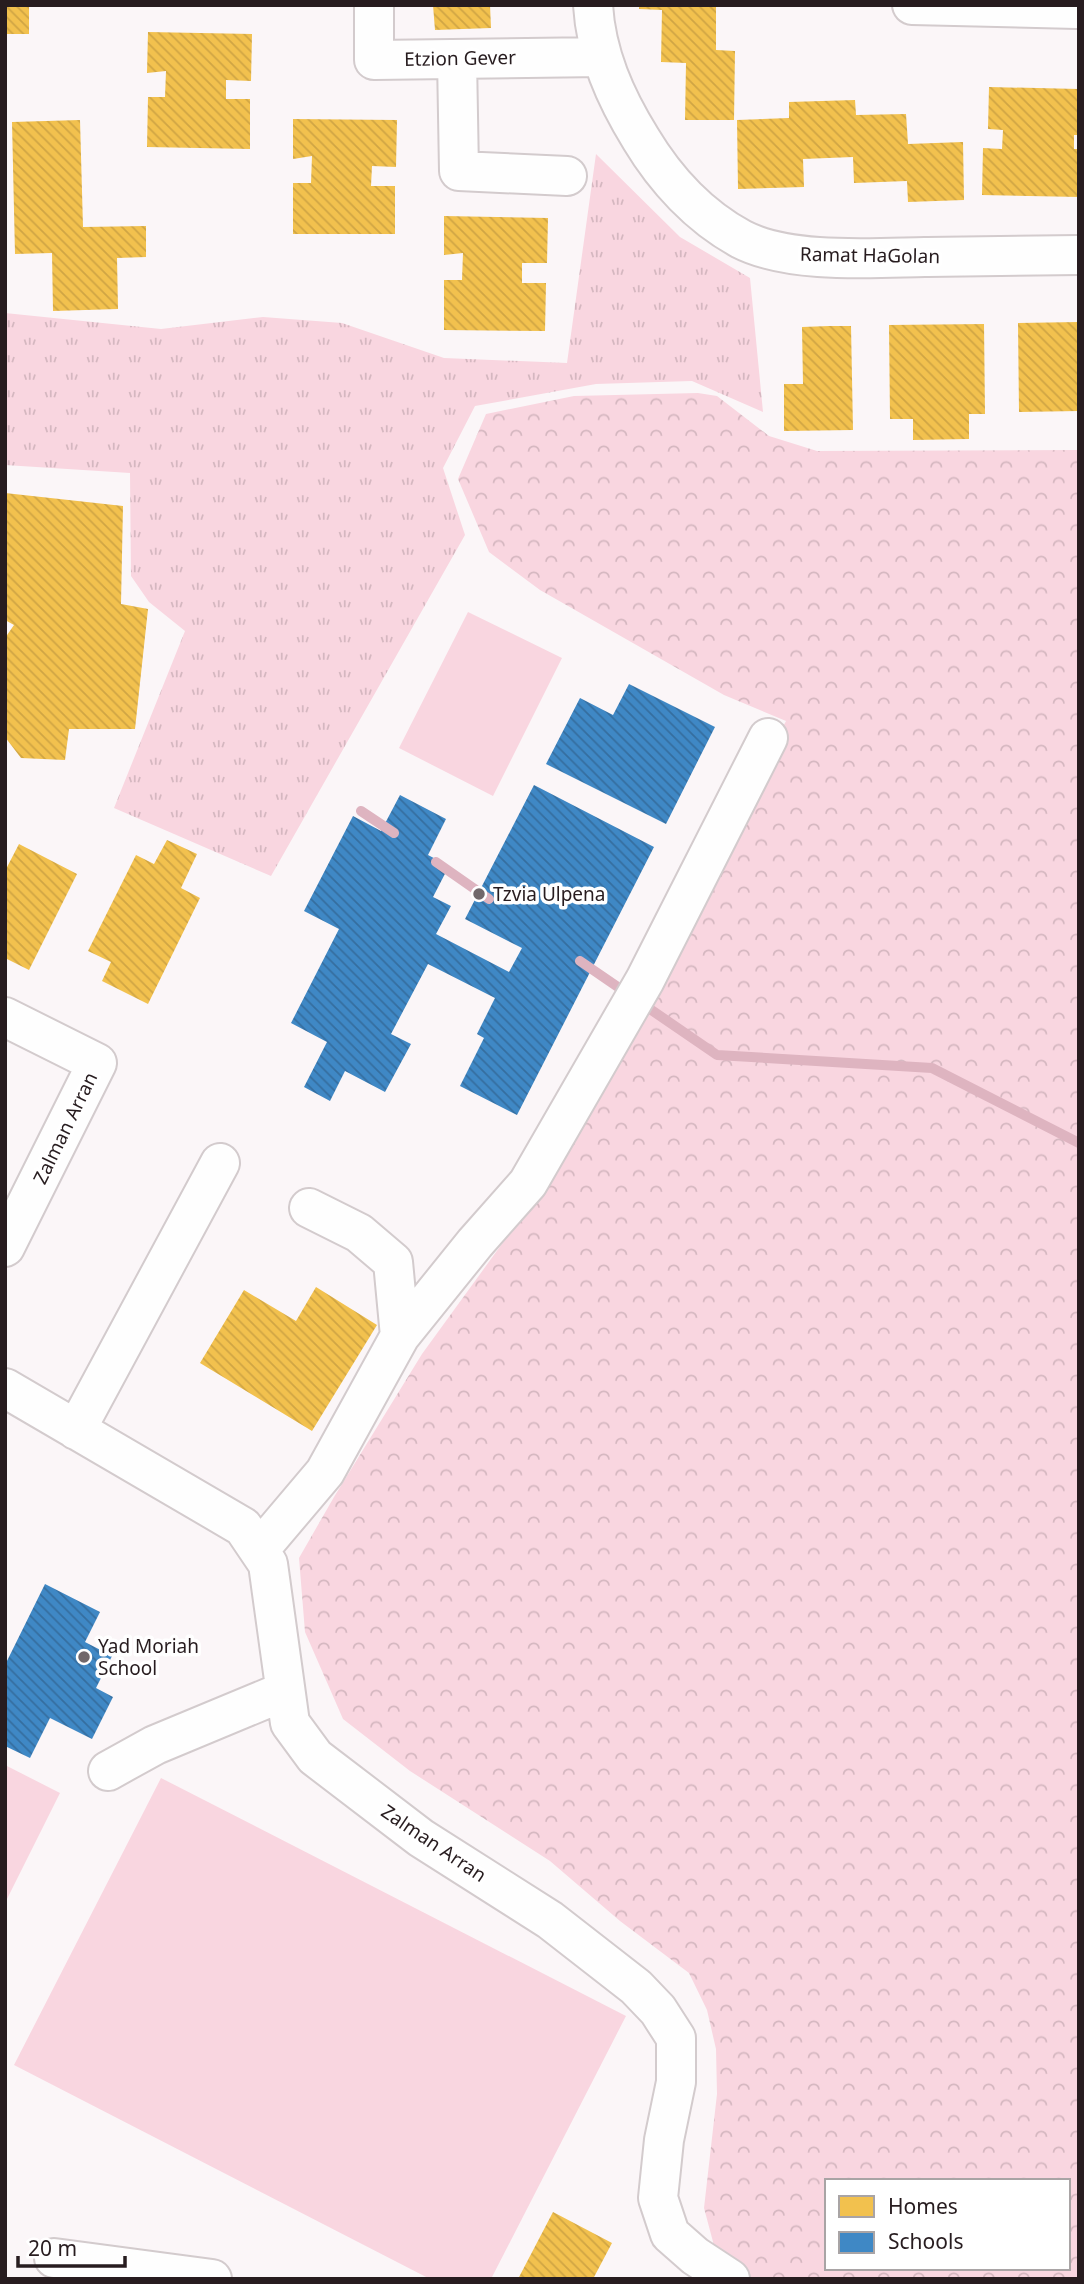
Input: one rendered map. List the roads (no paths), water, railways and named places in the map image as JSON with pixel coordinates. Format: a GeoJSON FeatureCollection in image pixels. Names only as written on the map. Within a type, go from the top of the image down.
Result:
{"type":"FeatureCollection","features":[{"type":"Feature","properties":{"kind":"street","name":"Etzion Gever"},"geometry":{"type":"LineString","coordinates":[[374,5],[374,60],[601,57]]}},
{"type":"Feature","properties":{"kind":"street","name":"Ramat HaGolan"},"geometry":{"type":"LineString","coordinates":[[593,5],[601,57],[628,118],[657,166],[688,200],[716,223],[743,240],[777,251],[857,258],[1079,255]]}},
{"type":"Feature","properties":{"kind":"street"},"geometry":{"type":"LineString","coordinates":[[912,5],[1077,9],[1077,5]]}},
{"type":"Feature","properties":{"kind":"street"},"geometry":{"type":"LineString","coordinates":[[457,58],[459,171],[567,176]]}},
{"type":"Feature","properties":{"kind":"street"},"geometry":{"type":"LineString","coordinates":[[259,1550],[325,1472],[400,1336],[475,1243],[528,1183],[645,980],[768,738]]}},
{"type":"Feature","properties":{"kind":"street","name":"Zalman Arran"},"geometry":{"type":"LineString","coordinates":[[5,1017],[97,1063],[5,1247]]}},
{"type":"Feature","properties":{"kind":"street"},"geometry":{"type":"LineString","coordinates":[[76,1430],[220,1163]]}},
{"type":"Feature","properties":{"kind":"street"},"geometry":{"type":"LineString","coordinates":[[309,1208],[359,1233],[393,1262],[400,1336]]}},
{"type":"Feature","properties":{"kind":"street","name":"Zalman Arran"},"geometry":{"type":"LineString","coordinates":[[5,1388],[243,1527],[268,1564],[290,1723],[315,1757],[421,1838],[550,1920],[636,1987],[658,2010],[677,2038],[676,2082],[664,2140],[658,2198],[670,2234],[716,2275]]}},
{"type":"Feature","properties":{"kind":"street"},"geometry":{"type":"LineString","coordinates":[[108,1771],[155,1745],[285,1691]]}},
{"type":"Feature","properties":{"kind":"street"},"geometry":{"type":"LineString","coordinates":[[54,2258],[212,2279]]}},
{"type":"Feature","properties":{"kind":"waterway"},"geometry":{"type":"LineString","coordinates":[[361,811],[394,833]]}},
{"type":"Feature","properties":{"kind":"waterway"},"geometry":{"type":"LineString","coordinates":[[436,862],[489,899]]}},
{"type":"Feature","properties":{"kind":"waterway"},"geometry":{"type":"LineString","coordinates":[[580,961],[717,1055],[932,1068],[1079,1143]]}},
{"type":"Feature","properties":{"kind":"place","name":"Tzvia Ulpena"},"geometry":{"type":"Point","coordinates":[479,894]}},
{"type":"Feature","properties":{"kind":"place","name":"Yad Moriah School"},"geometry":{"type":"Point","coordinates":[84,1657]}}]}
